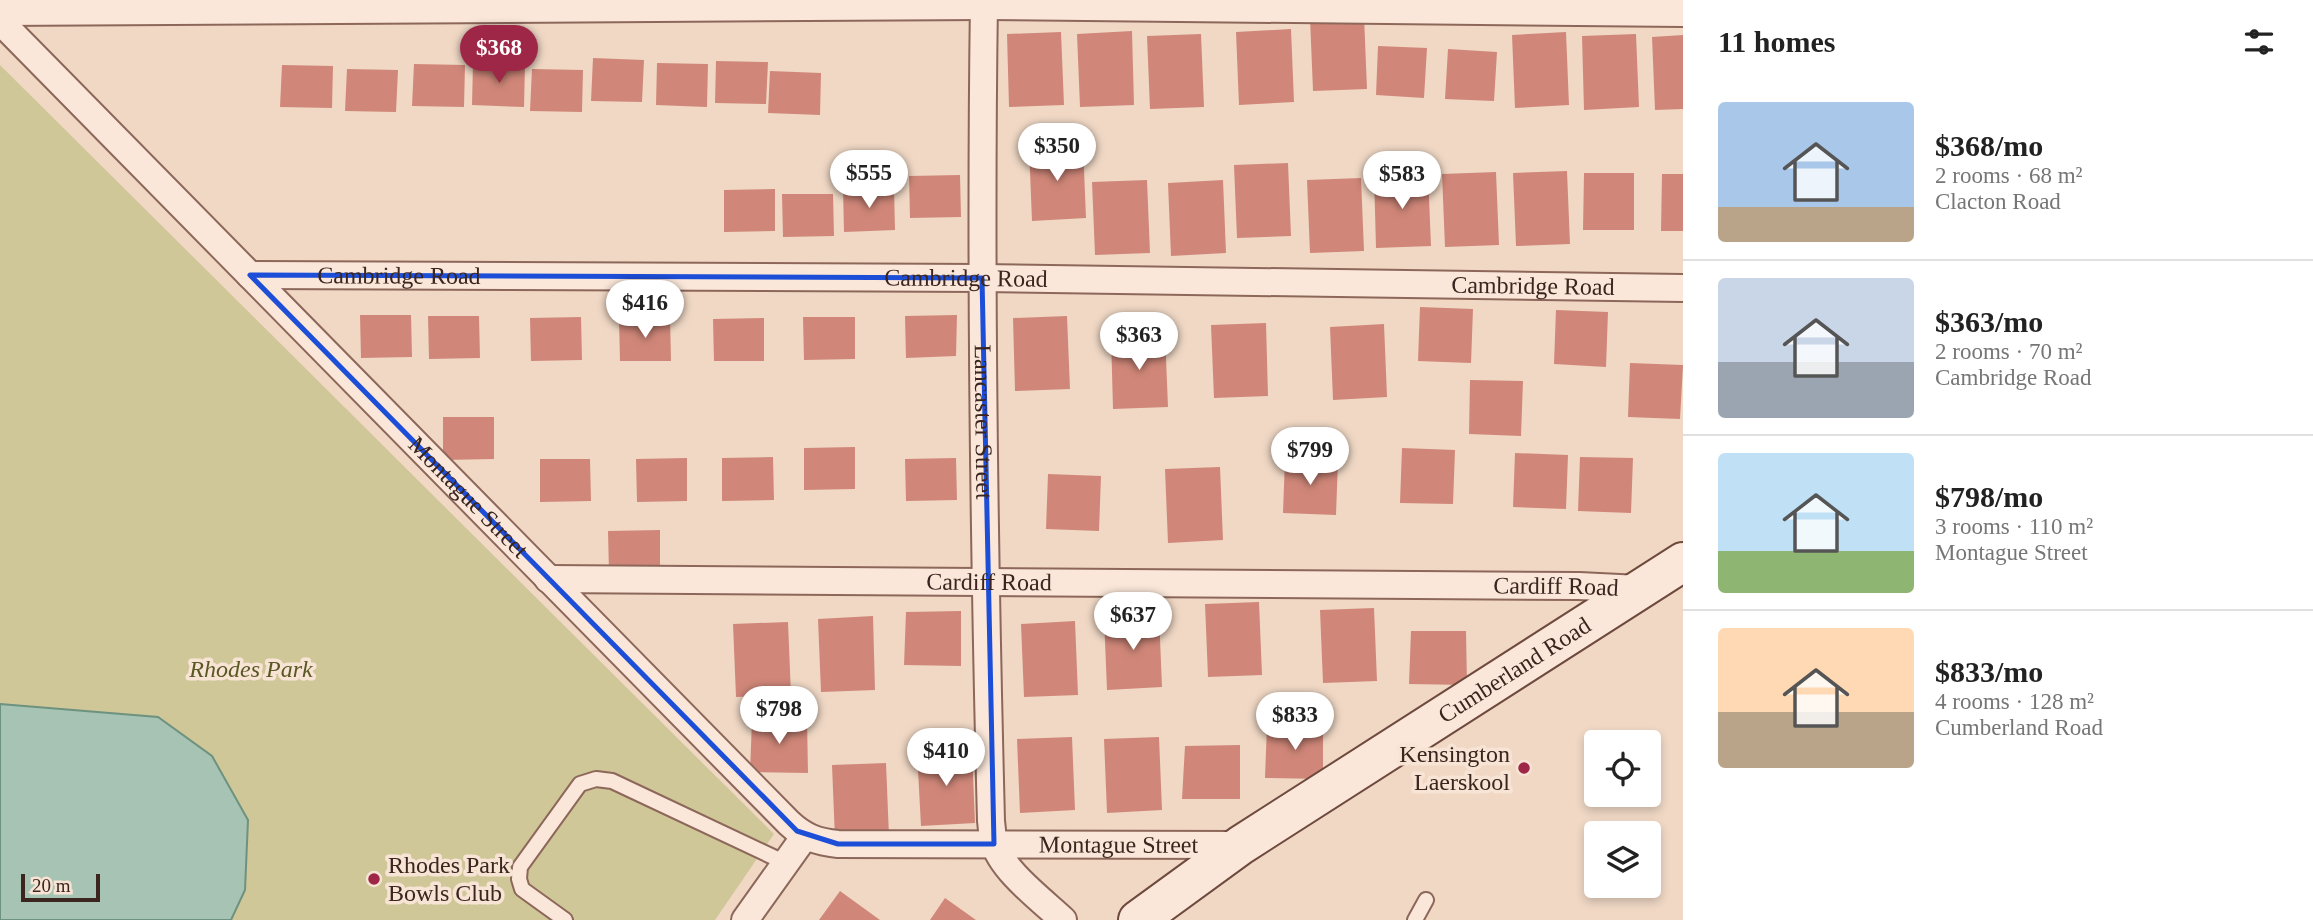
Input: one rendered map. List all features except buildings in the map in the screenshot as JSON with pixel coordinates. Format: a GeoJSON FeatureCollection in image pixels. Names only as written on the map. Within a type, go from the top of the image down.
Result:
{"type":"FeatureCollection","features":[{"type":"Feature","properties":{"kind":"street"},"geometry":{"type":"LineString","coordinates":[[0,12],[984,3],[1683,13]]}},
{"type":"Feature","properties":{"kind":"street","name":"Lancaster Street"},"geometry":{"type":"LineString","coordinates":[[984,3],[982,278],[985,583],[991,821],[994,844]]}},
{"type":"Feature","properties":{"kind":"street","name":"Montague Street"},"geometry":{"type":"LineString","coordinates":[[0,21],[779,813],[805,836],[824,843],[838,844],[1241,845]]}},
{"type":"Feature","properties":{"kind":"street","name":"Cambridge Road"},"geometry":{"type":"LineString","coordinates":[[250,275],[982,278],[1683,288]]}},
{"type":"Feature","properties":{"kind":"street","name":"Cumberland Road"},"geometry":{"type":"LineString","coordinates":[[1138,920],[1241,845],[1683,562]]}},
{"type":"Feature","properties":{"kind":"street","name":"Cardiff Road"},"geometry":{"type":"LineString","coordinates":[[548,579],[1579,586],[1640,589]]}},
{"type":"Feature","properties":{"kind":"street"},"geometry":{"type":"LineString","coordinates":[[745,920],[805,836]]}},
{"type":"Feature","properties":{"kind":"street","name":"Montague Street"},"geometry":{"type":"LineString","coordinates":[[994,844],[1012,871],[1063,920]]}},
{"type":"Feature","properties":{"kind":"lane"},"geometry":{"type":"LineString","coordinates":[[565,920],[522,889],[520,867],[580,784],[596,779],[612,781],[786,863]]}},
{"type":"Feature","properties":{"kind":"lane"},"geometry":{"type":"LineString","coordinates":[[1415,920],[1426,900]]}},
{"type":"Feature","properties":{"kind":"highlighted area"},"geometry":{"type":"Polygon","coordinates":[[[250,275],[982,278],[994,844],[838,844],[797,831],[250,275]]]}},
{"type":"Feature","properties":{"kind":"green space","name":"Rhodes Park"},"geometry":{"type":"Polygon","coordinates":[[[0,65],[774,834],[715,920],[0,920],[0,65]]]}},
{"type":"Feature","properties":{"kind":"shaded area"},"geometry":{"type":"Polygon","coordinates":[[[0,704],[158,717],[212,756],[248,820],[245,890],[231,920],[0,920],[0,704]]]}},
{"type":"Feature","properties":{"kind":"place","name":"Kensington Laerskool"},"geometry":{"type":"Point","coordinates":[1524,768]}},
{"type":"Feature","properties":{"kind":"place","name":"Rhodes Park Bowls Club"},"geometry":{"type":"Point","coordinates":[374,879]}}]}
